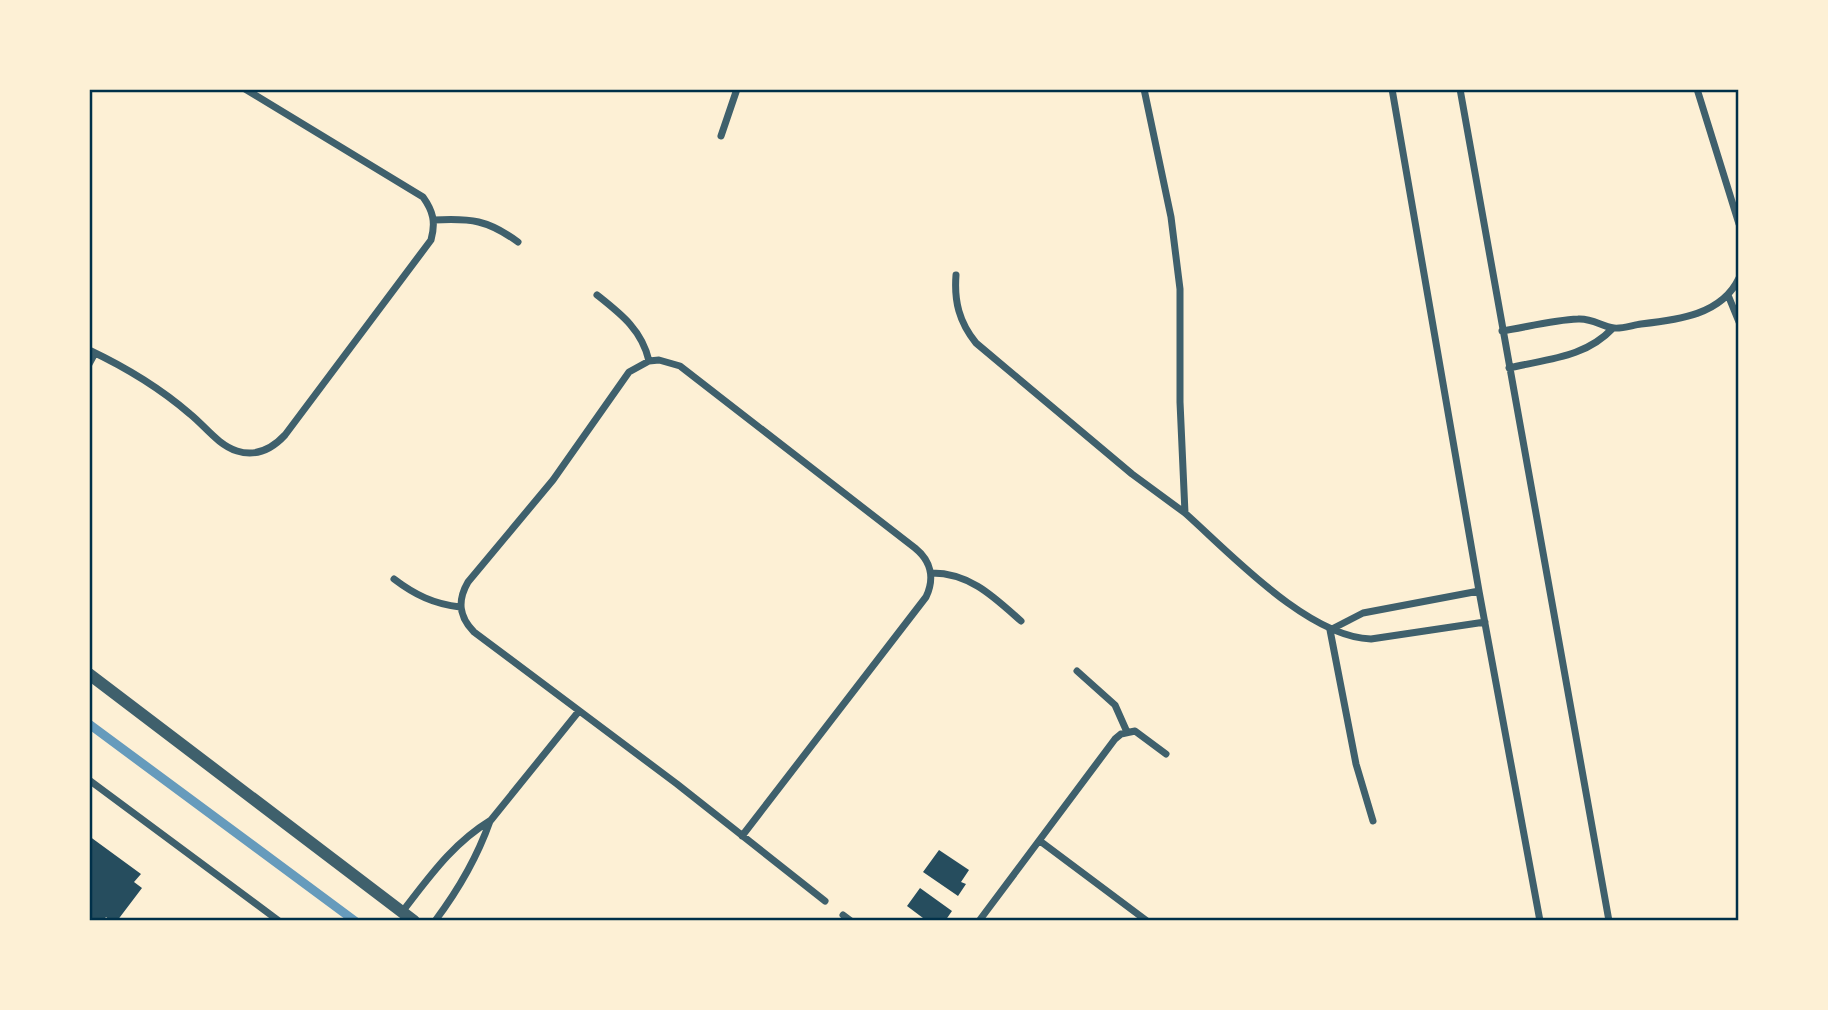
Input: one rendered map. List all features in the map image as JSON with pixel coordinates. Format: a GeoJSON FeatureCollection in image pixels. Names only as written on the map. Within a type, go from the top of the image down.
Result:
{"type":"FeatureCollection","features":[{"type":"Feature","properties":{"kind":"street"},"geometry":{"type":"LineString","coordinates":[[89,364],[92,352],[162,392],[225,446],[248,453],[269,449],[285,435],[431,240],[434,220],[423,197],[245,89]]}},
{"type":"Feature","properties":{"kind":"street"},"geometry":{"type":"LineString","coordinates":[[721,136],[737,89]]}},
{"type":"Feature","properties":{"kind":"street"},"geometry":{"type":"LineString","coordinates":[[1144,89],[1171,217],[1179,276],[1185,513]]}},
{"type":"Feature","properties":{"kind":"street"},"geometry":{"type":"LineString","coordinates":[[1392,89],[1479,591],[1540,921]]}},
{"type":"Feature","properties":{"kind":"street"},"geometry":{"type":"LineString","coordinates":[[1461,89],[1609,921]]}},
{"type":"Feature","properties":{"kind":"street"},"geometry":{"type":"LineString","coordinates":[[1697,89],[1739,224]]}},
{"type":"Feature","properties":{"kind":"street"},"geometry":{"type":"LineString","coordinates":[[434,220],[480,221],[502,230],[519,242]]}},
{"type":"Feature","properties":{"kind":"street"},"geometry":{"type":"LineString","coordinates":[[956,275],[958,311],[967,332],[976,343],[1132,474],[1185,513],[1273,591],[1330,630],[1371,639],[1485,622]]}},
{"type":"Feature","properties":{"kind":"street"},"geometry":{"type":"LineString","coordinates":[[1503,331],[1576,319],[1592,320],[1613,328],[1670,321],[1712,307],[1728,295],[1739,278]]}},
{"type":"Feature","properties":{"kind":"street"},"geometry":{"type":"LineString","coordinates":[[597,295],[627,318],[646,350],[649,361]]}},
{"type":"Feature","properties":{"kind":"street"},"geometry":{"type":"LineString","coordinates":[[1728,295],[1739,322]]}},
{"type":"Feature","properties":{"kind":"street"},"geometry":{"type":"LineString","coordinates":[[1509,368],[1585,349],[1597,343],[1613,328]]}},
{"type":"Feature","properties":{"kind":"street"},"geometry":{"type":"LineString","coordinates":[[743,836],[926,597],[932,573],[923,554],[680,366],[659,360],[649,361],[629,372],[553,480],[468,582],[461,598],[463,617],[474,632],[825,901]]}},
{"type":"Feature","properties":{"kind":"street"},"geometry":{"type":"LineString","coordinates":[[932,573],[968,579],[993,596],[1021,621]]}},
{"type":"Feature","properties":{"kind":"street"},"geometry":{"type":"LineString","coordinates":[[394,579],[426,599],[460,607]]}},
{"type":"Feature","properties":{"kind":"street"},"geometry":{"type":"LineString","coordinates":[[1330,630],[1363,613],[1479,591]]}},
{"type":"Feature","properties":{"kind":"street"},"geometry":{"type":"LineString","coordinates":[[1330,630],[1356,764],[1373,821]]}},
{"type":"Feature","properties":{"kind":"street"},"geometry":{"type":"LineString","coordinates":[[1077,671],[1115,705],[1128,732]]}},
{"type":"Feature","properties":{"kind":"street"},"geometry":{"type":"LineString","coordinates":[[89,674],[414,921]]}},
{"type":"Feature","properties":{"kind":"street"},"geometry":{"type":"LineString","coordinates":[[435,921],[460,887],[474,862],[491,820],[579,711]]}},
{"type":"Feature","properties":{"kind":"street"},"geometry":{"type":"LineString","coordinates":[[979,921],[1115,739],[1128,732],[1141,734],[1166,754]]}},
{"type":"Feature","properties":{"kind":"street"},"geometry":{"type":"LineString","coordinates":[[89,780],[279,921]]}},
{"type":"Feature","properties":{"kind":"street"},"geometry":{"type":"LineString","coordinates":[[402,912],[451,850],[491,820]]}},
{"type":"Feature","properties":{"kind":"street"},"geometry":{"type":"LineString","coordinates":[[1040,841],[1147,921]]}},
{"type":"Feature","properties":{"kind":"street"},"geometry":{"type":"LineString","coordinates":[[843,915],[851,921]]}},
{"type":"Feature","properties":{"kind":"building"},"geometry":{"type":"Polygon","coordinates":[[[89,836],[141,874],[134,882],[142,888],[117,921],[106,917],[103,921],[89,918],[89,836]]]}},
{"type":"Feature","properties":{"kind":"building"},"geometry":{"type":"Polygon","coordinates":[[[939,850],[969,870],[961,882],[966,884],[958,896],[923,872],[939,850]]]}},
{"type":"Feature","properties":{"kind":"building"},"geometry":{"type":"Polygon","coordinates":[[[920,888],[952,911],[945,921],[927,921],[907,906],[920,888]]]}},
{"type":"Feature","properties":{"kind":"waterway"},"geometry":{"type":"LineString","coordinates":[[89,724],[355,921]]}}]}
